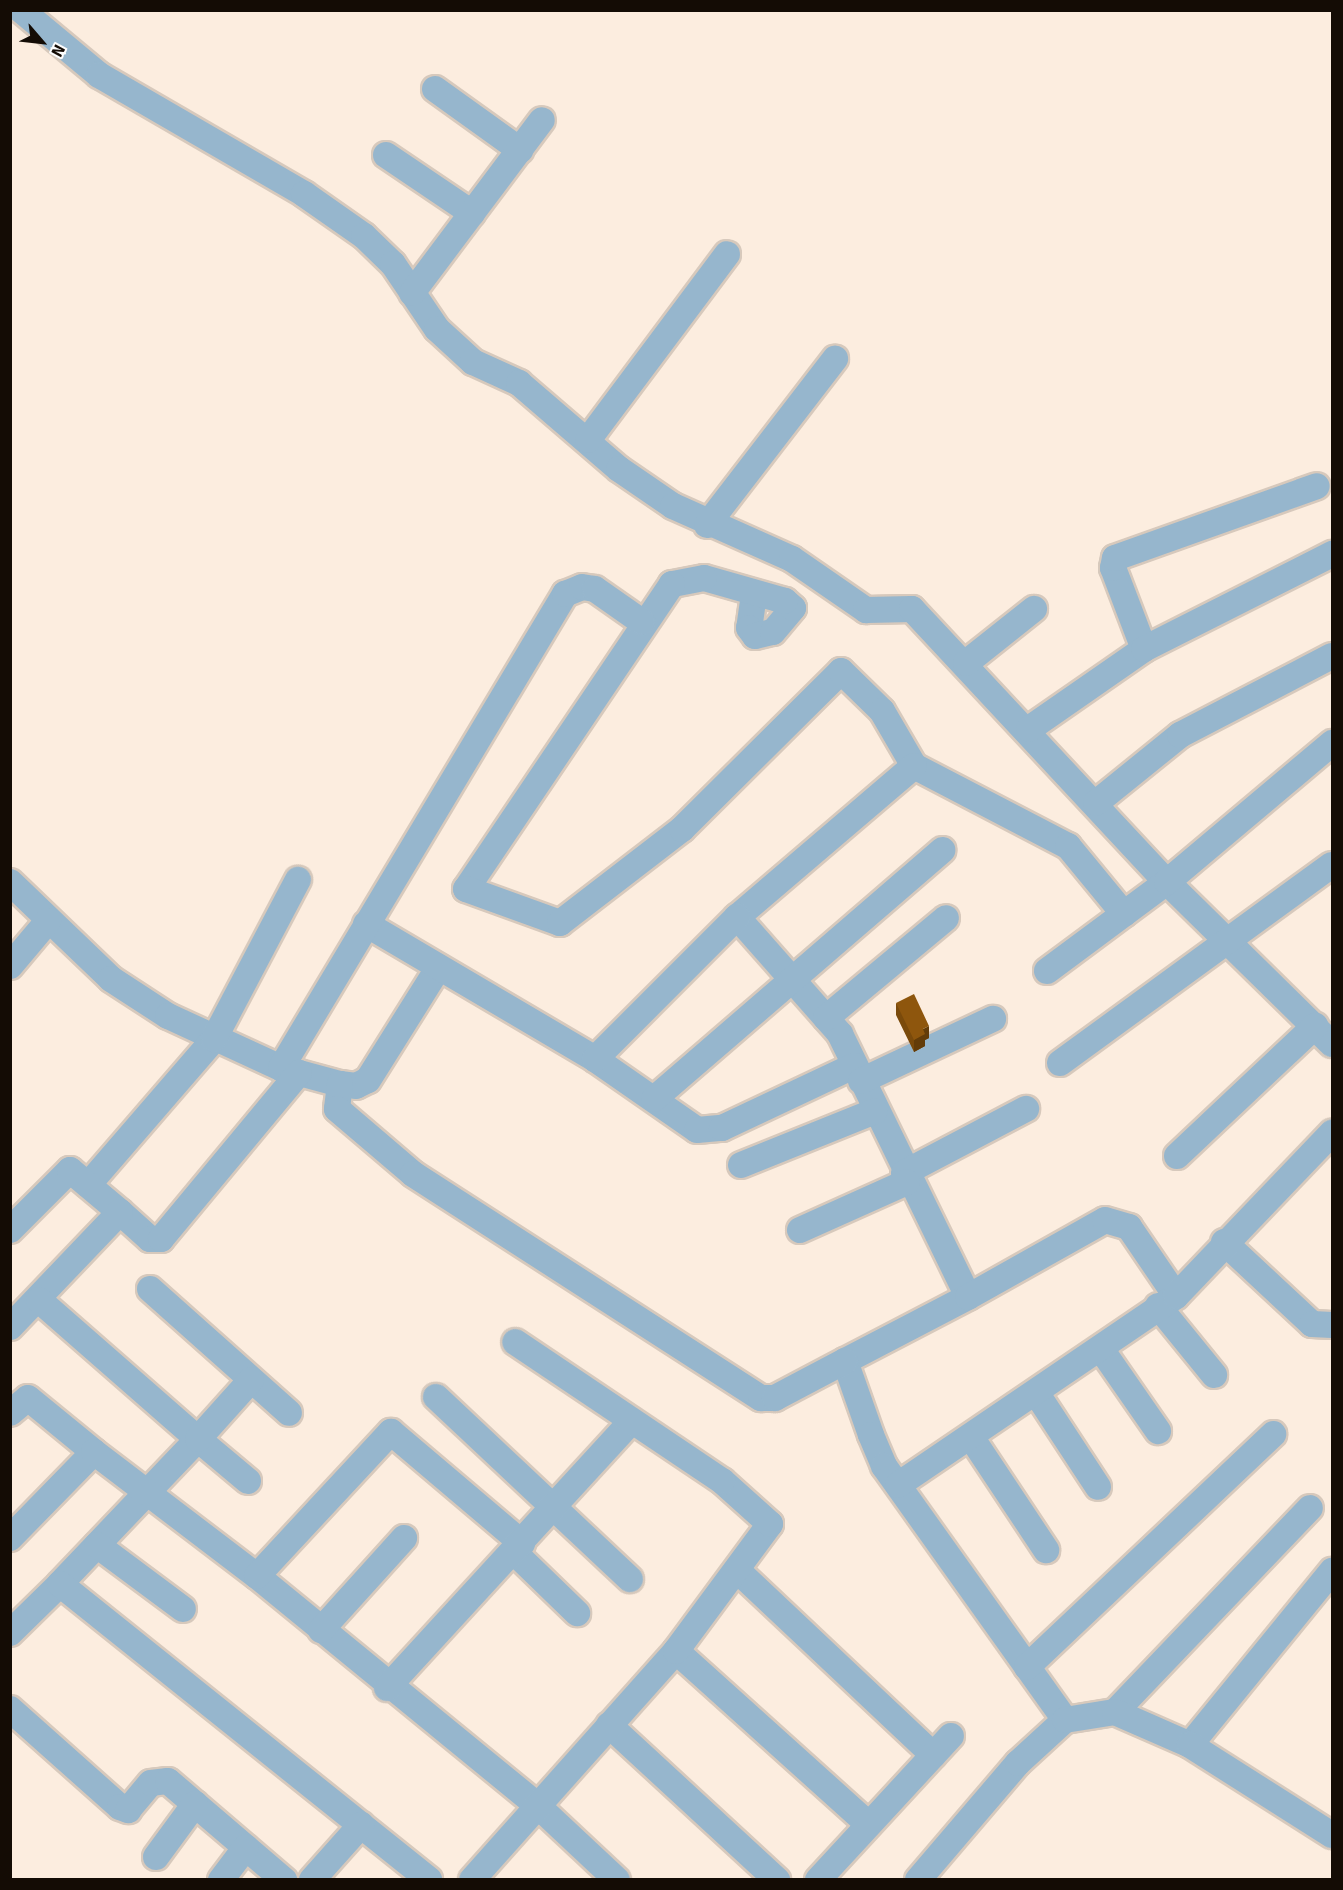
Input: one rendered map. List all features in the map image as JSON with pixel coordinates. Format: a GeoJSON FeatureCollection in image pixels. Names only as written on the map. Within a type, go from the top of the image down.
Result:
{"type":"FeatureCollection","features":[{"type":"Feature","properties":{"kind":"street"},"geometry":{"type":"LineString","coordinates":[[21,10],[99,75],[304,194],[364,236],[412,293],[436,329],[472,362],[519,383],[619,469],[707,525],[792,559],[866,610],[912,609],[1029,729],[1167,882],[1229,940],[1332,1044]]}},
{"type":"Feature","properties":{"kind":"street"},"geometry":{"type":"LineString","coordinates":[[435,89],[520,150]]}},
{"type":"Feature","properties":{"kind":"street"},"geometry":{"type":"LineString","coordinates":[[412,293],[542,120]]}},
{"type":"Feature","properties":{"kind":"street"},"geometry":{"type":"LineString","coordinates":[[386,155],[472,213]]}},
{"type":"Feature","properties":{"kind":"street"},"geometry":{"type":"LineString","coordinates":[[588,440],[727,254]]}},
{"type":"Feature","properties":{"kind":"street"},"geometry":{"type":"LineString","coordinates":[[707,525],[835,359]]}},
{"type":"Feature","properties":{"kind":"street"},"geometry":{"type":"LineString","coordinates":[[1144,649],[1113,568],[1115,558],[1317,486]]}},
{"type":"Feature","properties":{"kind":"street"},"geometry":{"type":"LineString","coordinates":[[1029,729],[1144,649],[1332,554]]}},
{"type":"Feature","properties":{"kind":"street"},"geometry":{"type":"LineString","coordinates":[[754,594],[704,578],[672,584],[642,622],[466,889],[560,923],[682,829],[841,671],[882,711],[914,766],[1068,846],[1124,914]]}},
{"type":"Feature","properties":{"kind":"street"},"geometry":{"type":"LineString","coordinates":[[10,1230],[70,1170],[150,1239],[161,1239],[290,1070],[366,924],[565,594],[582,587],[594,589],[642,622]]}},
{"type":"Feature","properties":{"kind":"street"},"geometry":{"type":"LineString","coordinates":[[966,663],[1034,609]]}},
{"type":"Feature","properties":{"kind":"street"},"geometry":{"type":"LineString","coordinates":[[1096,803],[1180,735],[1332,656]]}},
{"type":"Feature","properties":{"kind":"street"},"geometry":{"type":"LineString","coordinates":[[1047,971],[1167,882],[1332,743]]}},
{"type":"Feature","properties":{"kind":"street"},"geometry":{"type":"LineString","coordinates":[[595,1059],[737,917],[914,766]]}},
{"type":"Feature","properties":{"kind":"street"},"geometry":{"type":"LineString","coordinates":[[654,1099],[791,977],[942,850]]}},
{"type":"Feature","properties":{"kind":"street"},"geometry":{"type":"LineString","coordinates":[[1060,1063],[1332,866]]}},
{"type":"Feature","properties":{"kind":"street"},"geometry":{"type":"LineString","coordinates":[[88,1185],[214,1039],[298,880]]}},
{"type":"Feature","properties":{"kind":"street"},"geometry":{"type":"LineString","coordinates":[[10,882],[48,921],[111,979],[214,1039],[290,1070],[340,1084],[356,1086],[368,1080],[439,967]]}},
{"type":"Feature","properties":{"kind":"street"},"geometry":{"type":"LineString","coordinates":[[737,917],[825,1017],[858,1073],[906,1177],[968,1297]]}},
{"type":"Feature","properties":{"kind":"street"},"geometry":{"type":"LineString","coordinates":[[825,1017],[946,918]]}},
{"type":"Feature","properties":{"kind":"street"},"geometry":{"type":"LineString","coordinates":[[10,966],[48,921]]}},
{"type":"Feature","properties":{"kind":"street"},"geometry":{"type":"LineString","coordinates":[[366,924],[595,1059],[697,1130],[709,1132],[993,1019]]}},
{"type":"Feature","properties":{"kind":"street"},"geometry":{"type":"LineString","coordinates":[[1177,1156],[1315,1026]]}},
{"type":"Feature","properties":{"kind":"street"},"geometry":{"type":"LineString","coordinates":[[340,1084],[337,1109],[413,1173],[761,1398],[775,1398],[968,1297],[1105,1220],[1129,1227],[1167,1301],[1214,1375]]}},
{"type":"Feature","properties":{"kind":"street"},"geometry":{"type":"LineString","coordinates":[[800,1230],[906,1177],[1026,1109]]}},
{"type":"Feature","properties":{"kind":"street"},"geometry":{"type":"LineString","coordinates":[[741,1165],[875,1111]]}},
{"type":"Feature","properties":{"kind":"street"},"geometry":{"type":"LineString","coordinates":[[898,1485],[1037,1394],[1167,1301],[1332,1133]]}},
{"type":"Feature","properties":{"kind":"street"},"geometry":{"type":"LineString","coordinates":[[10,1327],[39,1300],[120,1212]]}},
{"type":"Feature","properties":{"kind":"street"},"geometry":{"type":"LineString","coordinates":[[1224,1242],[1312,1324],[1332,1325]]}},
{"type":"Feature","properties":{"kind":"street"},"geometry":{"type":"LineString","coordinates":[[150,1289],[289,1413]]}},
{"type":"Feature","properties":{"kind":"street"},"geometry":{"type":"LineString","coordinates":[[39,1300],[248,1481]]}},
{"type":"Feature","properties":{"kind":"street"},"geometry":{"type":"LineString","coordinates":[[472,1880],[676,1652],[769,1533],[768,1517],[515,1342]]}},
{"type":"Feature","properties":{"kind":"street"},"geometry":{"type":"LineString","coordinates":[[1101,1349],[1158,1431]]}},
{"type":"Feature","properties":{"kind":"street"},"geometry":{"type":"LineString","coordinates":[[845,1361],[884,1466],[1065,1720]]}},
{"type":"Feature","properties":{"kind":"street"},"geometry":{"type":"LineString","coordinates":[[10,1633],[147,1494],[251,1380]]}},
{"type":"Feature","properties":{"kind":"street"},"geometry":{"type":"LineString","coordinates":[[1037,1394],[1098,1487]]}},
{"type":"Feature","properties":{"kind":"street"},"geometry":{"type":"LineString","coordinates":[[436,1397],[630,1579]]}},
{"type":"Feature","properties":{"kind":"street"},"geometry":{"type":"LineString","coordinates":[[10,1413],[28,1398],[147,1494],[257,1576],[387,1688],[538,1806],[617,1880]]}},
{"type":"Feature","properties":{"kind":"street"},"geometry":{"type":"LineString","coordinates":[[387,1688],[556,1509],[632,1421]]}},
{"type":"Feature","properties":{"kind":"street"},"geometry":{"type":"LineString","coordinates":[[257,1576],[391,1432],[518,1547],[577,1613]]}},
{"type":"Feature","properties":{"kind":"street"},"geometry":{"type":"LineString","coordinates":[[1027,1667],[1273,1434]]}},
{"type":"Feature","properties":{"kind":"street"},"geometry":{"type":"LineString","coordinates":[[971,1437],[1046,1550]]}},
{"type":"Feature","properties":{"kind":"street"},"geometry":{"type":"LineString","coordinates":[[10,1538],[94,1452]]}},
{"type":"Feature","properties":{"kind":"street"},"geometry":{"type":"LineString","coordinates":[[1115,1712],[1310,1508]]}},
{"type":"Feature","properties":{"kind":"street"},"geometry":{"type":"LineString","coordinates":[[321,1630],[404,1538]]}},
{"type":"Feature","properties":{"kind":"street"},"geometry":{"type":"LineString","coordinates":[[97,1545],[183,1609]]}},
{"type":"Feature","properties":{"kind":"street"},"geometry":{"type":"LineString","coordinates":[[1190,1746],[1332,1571]]}},
{"type":"Feature","properties":{"kind":"street"},"geometry":{"type":"LineString","coordinates":[[739,1572],[933,1755]]}},
{"type":"Feature","properties":{"kind":"street"},"geometry":{"type":"LineString","coordinates":[[60,1584],[429,1880]]}},
{"type":"Feature","properties":{"kind":"street"},"geometry":{"type":"LineString","coordinates":[[676,1652],[867,1823]]}},
{"type":"Feature","properties":{"kind":"street"},"geometry":{"type":"LineString","coordinates":[[10,1709],[120,1807],[135,1806],[159,1778],[195,1804],[284,1880]]}},
{"type":"Feature","properties":{"kind":"street"},"geometry":{"type":"LineString","coordinates":[[918,1880],[1018,1763],[1065,1720],[1115,1712],[1190,1746],[1332,1834]]}},
{"type":"Feature","properties":{"kind":"street"},"geometry":{"type":"LineString","coordinates":[[609,1725],[777,1880]]}},
{"type":"Feature","properties":{"kind":"street"},"geometry":{"type":"LineString","coordinates":[[818,1880],[867,1823],[951,1736]]}},
{"type":"Feature","properties":{"kind":"street"},"geometry":{"type":"LineString","coordinates":[[156,1857],[195,1804]]}},
{"type":"Feature","properties":{"kind":"street"},"geometry":{"type":"LineString","coordinates":[[312,1880],[361,1825]]}},
{"type":"Feature","properties":{"kind":"street"},"geometry":{"type":"LineString","coordinates":[[221,1880],[246,1847]]}},
{"type":"Feature","properties":{"kind":"building"},"geometry":{"type":"Polygon","coordinates":[[[914,994],[929,1026],[923,1029],[925,1034],[914,1040],[896,1003],[914,994]]]}}]}
